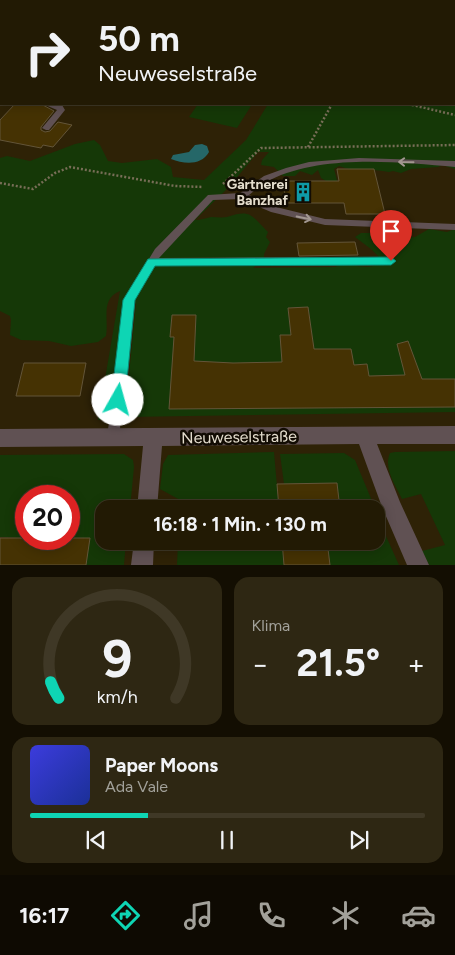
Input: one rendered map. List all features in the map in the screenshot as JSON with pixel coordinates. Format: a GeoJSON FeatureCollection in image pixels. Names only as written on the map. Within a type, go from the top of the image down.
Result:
{"type":"FeatureCollection","features":[{"type":"Feature","properties":{"kind":"street","name":"Neuweselstraße"},"geometry":{"type":"LineString","coordinates":[[0,438],[455,435]]}},
{"type":"Feature","properties":{"kind":"street"},"geometry":{"type":"LineString","coordinates":[[365,436],[392,507],[418,565]]}},
{"type":"Feature","properties":{"kind":"street"},"geometry":{"type":"LineString","coordinates":[[148,500],[154,438]]}},
{"type":"Feature","properties":{"kind":"street"},"geometry":{"type":"LineString","coordinates":[[142,565],[143,550]]}},
{"type":"Feature","properties":{"kind":"lane"},"geometry":{"type":"LineString","coordinates":[[46,128],[60,110],[59,107],[51,105]]}},
{"type":"Feature","properties":{"kind":"lane"},"geometry":{"type":"LineString","coordinates":[[242,196],[268,178],[307,165],[385,161],[455,164]]}},
{"type":"Feature","properties":{"kind":"lane"},"geometry":{"type":"LineString","coordinates":[[113,438],[129,300],[158,252],[211,192],[242,196],[274,210],[325,222],[455,227]]}},
{"type":"Feature","properties":{"kind":"lane"},"geometry":{"type":"LineString","coordinates":[[152,262],[391,261]]}},
{"type":"Feature","properties":{"kind":"path"},"geometry":{"type":"LineString","coordinates":[[307,147],[331,105]]}},
{"type":"Feature","properties":{"kind":"path"},"geometry":{"type":"LineString","coordinates":[[412,105],[455,115]]}},
{"type":"Feature","properties":{"kind":"path"},"geometry":{"type":"LineString","coordinates":[[0,183],[33,189],[55,173],[70,167],[211,192]]}},
{"type":"Feature","properties":{"kind":"path"},"geometry":{"type":"LineString","coordinates":[[385,507],[392,507]]}},
{"type":"Feature","properties":{"kind":"green space"},"geometry":{"type":"Polygon","coordinates":[[[197,105],[251,106],[237,128],[189,117],[197,105]]]}},
{"type":"Feature","properties":{"kind":"green space"},"geometry":{"type":"Polygon","coordinates":[[[267,105],[455,105],[455,169],[442,165],[411,169],[401,173],[351,169],[339,166],[334,169],[338,184],[329,183],[321,178],[318,170],[312,175],[300,171],[295,176],[283,176],[274,167],[261,165],[262,160],[269,152],[258,152],[228,188],[195,220],[241,214],[250,215],[254,218],[268,232],[266,237],[270,242],[264,254],[264,259],[253,268],[335,267],[346,264],[369,267],[380,263],[378,256],[355,237],[361,233],[386,233],[392,242],[397,238],[415,237],[429,229],[447,232],[455,229],[455,412],[125,417],[136,303],[133,306],[119,419],[98,420],[120,291],[110,299],[107,310],[106,336],[98,342],[71,346],[49,341],[21,340],[10,335],[10,316],[0,311],[0,158],[7,156],[30,161],[75,144],[94,140],[100,145],[108,161],[122,163],[157,159],[171,167],[173,177],[204,180],[246,140],[267,105]]]}},
{"type":"Feature","properties":{"kind":"green space"},"geometry":{"type":"Polygon","coordinates":[[[455,451],[455,565],[429,565],[422,551],[445,545],[421,494],[402,499],[391,477],[388,459],[390,453],[395,452],[455,451]]]}},
{"type":"Feature","properties":{"kind":"green space"},"geometry":{"type":"Polygon","coordinates":[[[274,452],[278,500],[180,500],[160,489],[163,464],[168,455],[274,452]]]}},
{"type":"Feature","properties":{"kind":"green space"},"geometry":{"type":"Polygon","coordinates":[[[344,453],[355,460],[372,500],[339,500],[337,483],[284,484],[280,454],[344,453]]]}},
{"type":"Feature","properties":{"kind":"green space"},"geometry":{"type":"Polygon","coordinates":[[[124,454],[133,460],[131,500],[95,500],[95,550],[125,550],[124,565],[86,565],[77,550],[80,550],[80,485],[15,485],[15,538],[0,537],[0,455],[124,454]]]}},
{"type":"Feature","properties":{"kind":"green space"},"geometry":{"type":"Polygon","coordinates":[[[385,534],[399,565],[330,565],[328,550],[385,550],[385,534]]]}},
{"type":"Feature","properties":{"kind":"green space"},"geometry":{"type":"Polygon","coordinates":[[[178,550],[283,550],[284,565],[177,565],[178,550]]]}},
{"type":"Feature","properties":{"kind":"water"},"geometry":{"type":"Polygon","coordinates":[[[202,144],[207,146],[209,152],[202,160],[187,163],[171,159],[173,155],[189,152],[195,145],[202,144]]]}},
{"type":"Feature","properties":{"kind":"building"},"geometry":{"type":"Polygon","coordinates":[[[14,105],[43,105],[54,111],[41,127],[41,130],[45,132],[50,131],[58,122],[72,125],[53,147],[43,145],[41,148],[0,140],[0,120],[14,105]]]}},
{"type":"Feature","properties":{"kind":"building"},"geometry":{"type":"Polygon","coordinates":[[[337,169],[374,169],[385,214],[346,214],[344,203],[286,203],[283,181],[339,181],[337,169]]]}},
{"type":"Feature","properties":{"kind":"building"},"geometry":{"type":"Polygon","coordinates":[[[355,242],[358,255],[299,256],[297,243],[355,242]]]}},
{"type":"Feature","properties":{"kind":"building"},"geometry":{"type":"Polygon","coordinates":[[[308,307],[314,349],[351,349],[354,365],[367,364],[369,376],[405,375],[397,344],[408,341],[422,379],[455,379],[455,407],[169,409],[174,337],[170,337],[172,315],[196,315],[194,361],[233,363],[282,362],[280,335],[291,335],[288,308],[308,307]]]}},
{"type":"Feature","properties":{"kind":"building"},"geometry":{"type":"Polygon","coordinates":[[[24,363],[86,363],[80,396],[16,396],[24,363]]]}},
{"type":"Feature","properties":{"kind":"building"},"geometry":{"type":"Polygon","coordinates":[[[337,483],[339,500],[278,500],[277,484],[337,483]]]}},
{"type":"Feature","properties":{"kind":"building"},"geometry":{"type":"Polygon","coordinates":[[[0,538],[15,538],[15,550],[80,550],[80,538],[90,538],[86,565],[0,565],[0,538]]]}},
{"type":"Feature","properties":{"kind":"building"},"geometry":{"type":"Polygon","coordinates":[[[283,550],[328,550],[330,565],[284,565],[283,550]]]}},
{"type":"Feature","properties":{"kind":"place","name":"Gärtnerei Banzhaf"},"geometry":{"type":"Point","coordinates":[303,192]}},
{"type":"Feature","properties":{"kind":"route"},"geometry":{"type":"LineString","coordinates":[[118,400],[129,300],[152,262],[391,261]]}}]}
